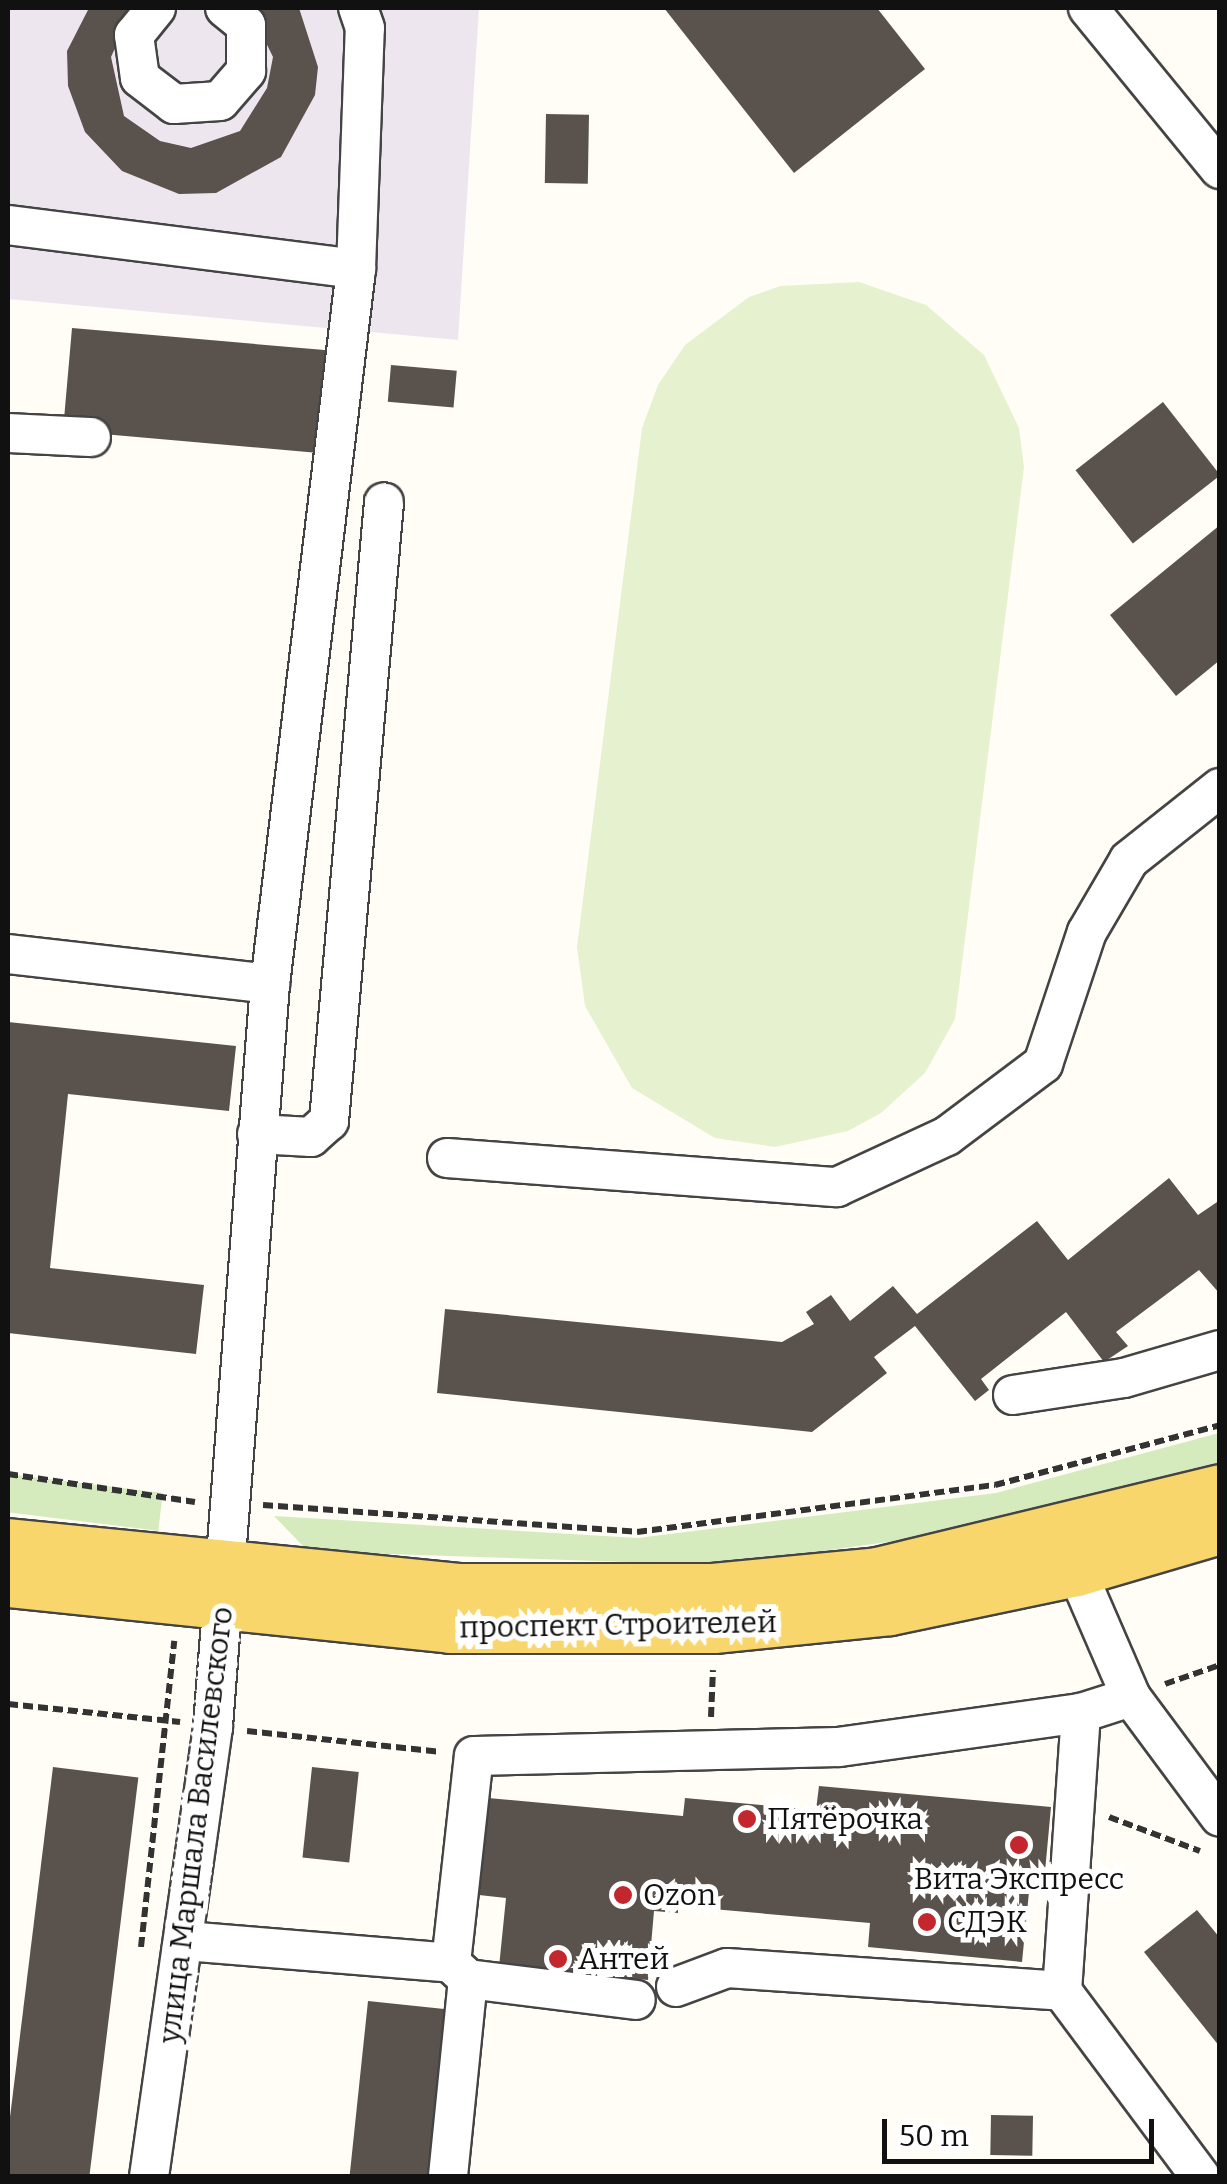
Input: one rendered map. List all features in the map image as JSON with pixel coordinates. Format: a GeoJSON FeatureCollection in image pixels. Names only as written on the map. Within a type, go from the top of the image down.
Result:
{"type":"FeatureCollection","features":[{"type":"Feature","properties":{"kind":"main road","name":"проспект Строителей"},"geometry":{"type":"LineString","coordinates":[[8,1583],[224,1590],[712,1588],[878,1572],[1220,1489]]}},
{"type":"Feature","properties":{"kind":"main road","name":"проспект Строителей"},"geometry":{"type":"LineString","coordinates":[[8,1543],[224,1590],[450,1628],[714,1628],[890,1612],[1077,1572],[1220,1530]]}},
{"type":"Feature","properties":{"kind":"street"},"geometry":{"type":"LineString","coordinates":[[156,8],[134,35],[140,78],[174,104],[220,101],[246,72],[246,25],[225,8]]}},
{"type":"Feature","properties":{"kind":"street","name":"улица Маршала Василевского"},"geometry":{"type":"LineString","coordinates":[[148,2176],[186,1941],[224,1590],[270,984],[356,269],[366,28],[358,8]]}},
{"type":"Feature","properties":{"kind":"street"},"geometry":{"type":"LineString","coordinates":[[1088,8],[1220,170]]}},
{"type":"Feature","properties":{"kind":"street"},"geometry":{"type":"LineString","coordinates":[[8,225],[356,269]]}},
{"type":"Feature","properties":{"kind":"street"},"geometry":{"type":"LineString","coordinates":[[8,433],[91,437]]}},
{"type":"Feature","properties":{"kind":"street"},"geometry":{"type":"LineString","coordinates":[[256,1134],[311,1138],[329,1121],[384,502]]}},
{"type":"Feature","properties":{"kind":"street"},"geometry":{"type":"LineString","coordinates":[[446,1158],[837,1188],[947,1136],[1042,1064],[1087,932],[1130,860],[1220,788]]}},
{"type":"Feature","properties":{"kind":"street"},"geometry":{"type":"LineString","coordinates":[[8,954],[270,984]]}},
{"type":"Feature","properties":{"kind":"street"},"geometry":{"type":"LineString","coordinates":[[1013,1395],[1124,1378],[1220,1350]]}},
{"type":"Feature","properties":{"kind":"street"},"geometry":{"type":"LineString","coordinates":[[1077,1572],[1131,1697],[1212,1793]]}},
{"type":"Feature","properties":{"kind":"street"},"geometry":{"type":"LineString","coordinates":[[448,2176],[474,1756],[839,1747],[1080,1713],[1131,1697]]}},
{"type":"Feature","properties":{"kind":"street"},"geometry":{"type":"LineString","coordinates":[[1080,1713],[1062,1991],[1189,2172]]}},
{"type":"Feature","properties":{"kind":"street"},"geometry":{"type":"LineString","coordinates":[[186,1941],[459,1971],[636,2000]]}},
{"type":"Feature","properties":{"kind":"street"},"geometry":{"type":"LineString","coordinates":[[676,1987],[727,1968],[1062,1991]]}},
{"type":"Feature","properties":{"kind":"path"},"geometry":{"type":"LineString","coordinates":[[8,1474],[229,1488],[637,1532],[995,1485],[1220,1426]]}},
{"type":"Feature","properties":{"kind":"path"},"geometry":{"type":"LineString","coordinates":[[710,1749],[714,1628]]}},
{"type":"Feature","properties":{"kind":"path"},"geometry":{"type":"LineString","coordinates":[[1131,1697],[1220,1664]]}},
{"type":"Feature","properties":{"kind":"path"},"geometry":{"type":"LineString","coordinates":[[1074,1804],[1220,1858]]}},
{"type":"Feature","properties":{"kind":"shaded area"},"geometry":{"type":"Polygon","coordinates":[[[8,8],[479,8],[458,340],[8,299],[8,8]]]}},
{"type":"Feature","properties":{"kind":"green space"},"geometry":{"type":"Polygon","coordinates":[[[859,282],[926,305],[984,355],[1019,428],[1024,467],[955,1019],[925,1073],[881,1113],[848,1131],[775,1147],[715,1138],[632,1088],[585,1006],[577,947],[642,428],[658,385],[685,345],[749,297],[780,286],[859,282]]]}},
{"type":"Feature","properties":{"kind":"green space"},"geometry":{"type":"Polygon","coordinates":[[[1219,1433],[1219,1469],[982,1529],[720,1565],[329,1552],[304,1547],[274,1516],[638,1538],[996,1493],[1219,1433]]]}},
{"type":"Feature","properties":{"kind":"green space"},"geometry":{"type":"Polygon","coordinates":[[[8,1474],[163,1493],[158,1531],[8,1512],[8,1474]]]}},
{"type":"Feature","properties":{"kind":"building"},"geometry":{"type":"Polygon","coordinates":[[[89,8],[133,8],[111,57],[124,116],[160,141],[191,148],[240,131],[267,88],[273,57],[249,8],[299,8],[318,67],[315,95],[281,157],[216,193],[179,194],[122,171],[85,132],[68,86],[67,51],[89,8]]]}},
{"type":"Feature","properties":{"kind":"building"},"geometry":{"type":"Polygon","coordinates":[[[664,8],[877,8],[925,69],[794,173],[664,8]]]}},
{"type":"Feature","properties":{"kind":"building"},"geometry":{"type":"Polygon","coordinates":[[[546,114],[589,115],[588,184],[545,183],[546,114]]]}},
{"type":"Feature","properties":{"kind":"building"},"geometry":{"type":"Polygon","coordinates":[[[72,328],[336,351],[327,454],[63,431],[72,328]]]}},
{"type":"Feature","properties":{"kind":"building"},"geometry":{"type":"Polygon","coordinates":[[[391,365],[457,371],[454,408],[388,402],[391,365]]]}},
{"type":"Feature","properties":{"kind":"building"},"geometry":{"type":"Polygon","coordinates":[[[1163,402],[1220,475],[1133,544],[1076,470],[1163,402]]]}},
{"type":"Feature","properties":{"kind":"building"},"geometry":{"type":"Polygon","coordinates":[[[1220,525],[1220,660],[1176,696],[1110,615],[1220,525]]]}},
{"type":"Feature","properties":{"kind":"building"},"geometry":{"type":"Polygon","coordinates":[[[8,1022],[236,1046],[229,1111],[68,1094],[50,1268],[204,1285],[196,1354],[8,1333],[8,1022]]]}},
{"type":"Feature","properties":{"kind":"building"},"geometry":{"type":"Polygon","coordinates":[[[1169,1178],[1198,1215],[1220,1200],[1220,1294],[1199,1270],[1116,1332],[1128,1346],[1104,1362],[1066,1312],[981,1379],[989,1390],[975,1401],[915,1326],[874,1357],[887,1373],[812,1432],[437,1393],[445,1309],[782,1342],[814,1324],[806,1312],[831,1295],[850,1321],[893,1286],[917,1314],[1037,1221],[1068,1260],[1169,1178]]]}},
{"type":"Feature","properties":{"kind":"building"},"geometry":{"type":"Polygon","coordinates":[[[53,1767],[138,1777],[89,2176],[8,2176],[8,2133],[53,1767]]]}},
{"type":"Feature","properties":{"kind":"building"},"geometry":{"type":"Polygon","coordinates":[[[312,1767],[359,1772],[349,1862],[302,1858],[312,1767]]]}},
{"type":"Feature","properties":{"kind":"building"},"geometry":{"type":"Polygon","coordinates":[[[819,1786],[1051,1807],[1043,1893],[1029,1892],[1022,1962],[868,1947],[870,1923],[678,1906],[678,1913],[654,1911],[648,1980],[499,1967],[506,1898],[479,1895],[488,1798],[683,1816],[685,1798],[816,1810],[819,1786]]]}},
{"type":"Feature","properties":{"kind":"building"},"geometry":{"type":"Polygon","coordinates":[[[1197,1910],[1220,1938],[1220,2047],[1144,1952],[1197,1910]]]}},
{"type":"Feature","properties":{"kind":"building"},"geometry":{"type":"Polygon","coordinates":[[[368,2001],[447,2009],[429,2176],[350,2176],[368,2001]]]}},
{"type":"Feature","properties":{"kind":"building"},"geometry":{"type":"Polygon","coordinates":[[[991,2115],[1033,2116],[1032,2156],[990,2155],[991,2115]]]}},
{"type":"Feature","properties":{"kind":"place","name":"Пятёрочка"},"geometry":{"type":"Point","coordinates":[747,1819]}},
{"type":"Feature","properties":{"kind":"place","name":"Вита Экспресс"},"geometry":{"type":"Point","coordinates":[1019,1845]}},
{"type":"Feature","properties":{"kind":"place","name":"Ozon"},"geometry":{"type":"Point","coordinates":[623,1895]}},
{"type":"Feature","properties":{"kind":"place","name":"СДЭК"},"geometry":{"type":"Point","coordinates":[927,1922]}},
{"type":"Feature","properties":{"kind":"place","name":"Антей"},"geometry":{"type":"Point","coordinates":[558,1959]}}]}
